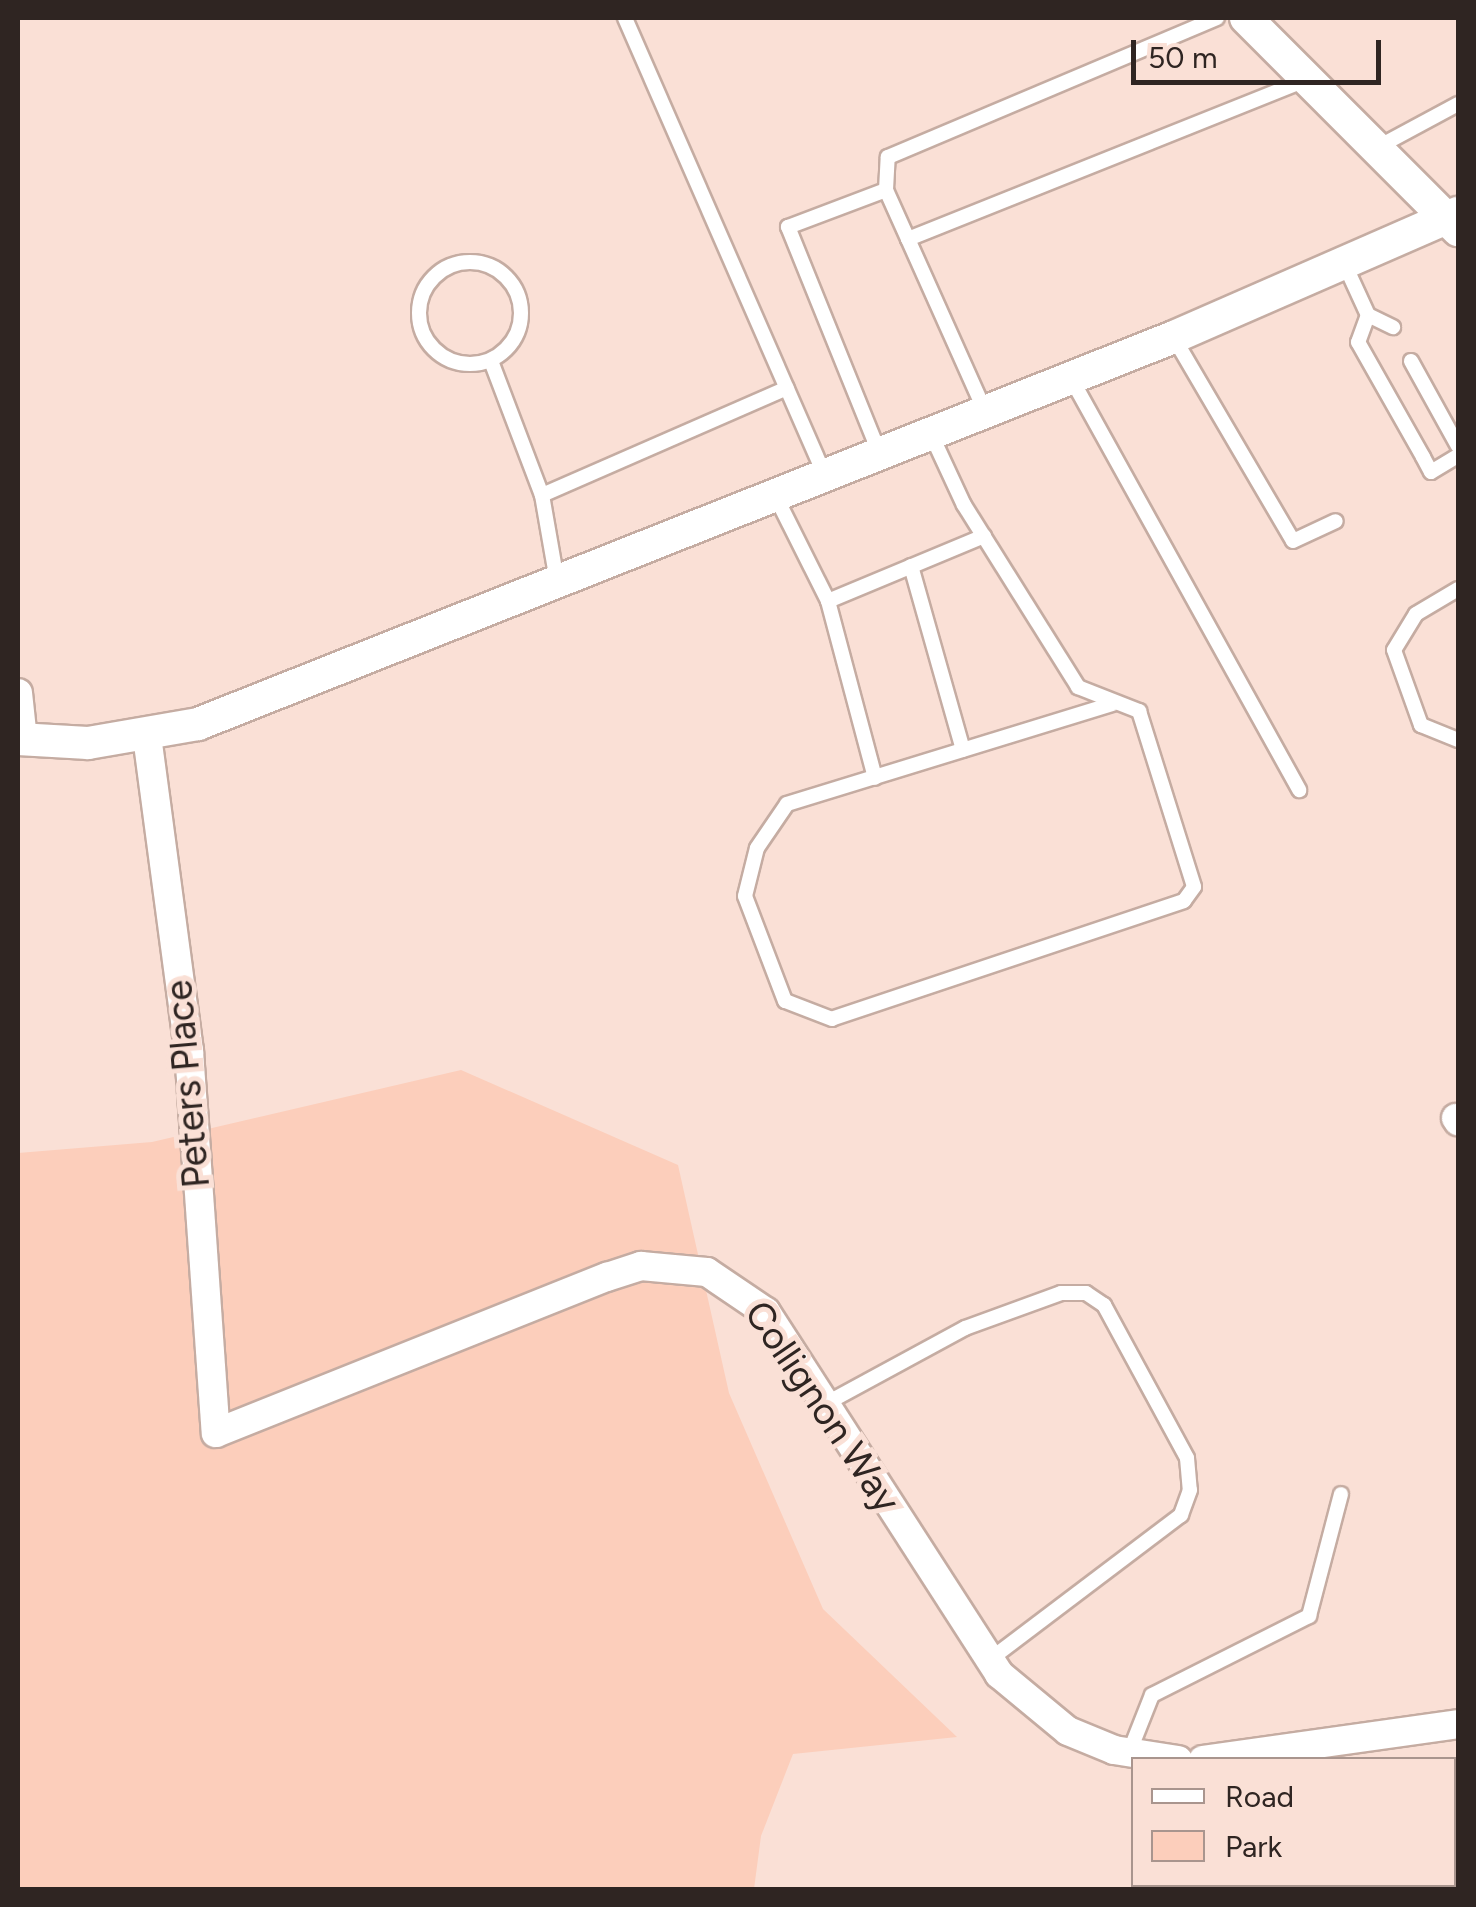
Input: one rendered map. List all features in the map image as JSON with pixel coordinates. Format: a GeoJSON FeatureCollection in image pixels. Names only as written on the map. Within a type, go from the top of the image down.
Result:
{"type":"FeatureCollection","features":[{"type":"Feature","properties":{"kind":"street"},"geometry":{"type":"LineString","coordinates":[[18,693],[20,740],[148,736],[557,581],[1174,337],[1455,220],[1246,18]]}},
{"type":"Feature","properties":{"kind":"street","name":"Peters Place"},"geometry":{"type":"LineString","coordinates":[[148,736],[188,1051],[216,1433]]}},
{"type":"Feature","properties":{"kind":"street","name":"Collignon Way"},"geometry":{"type":"LineString","coordinates":[[216,1433],[641,1266],[690,1268],[738,1287],[766,1312],[989,1661],[1068,1730],[1129,1753],[1157,1757]]}},
{"type":"Feature","properties":{"kind":"street"},"geometry":{"type":"LineString","coordinates":[[1224,1757],[1458,1724]]}},
{"type":"Feature","properties":{"kind":"lane"},"geometry":{"type":"LineString","coordinates":[[625,18],[824,475]]}},
{"type":"Feature","properties":{"kind":"lane"},"geometry":{"type":"LineString","coordinates":[[985,411],[886,190],[888,157],[1217,18]]}},
{"type":"Feature","properties":{"kind":"lane"},"geometry":{"type":"LineString","coordinates":[[908,238],[1309,78]]}},
{"type":"Feature","properties":{"kind":"lane"},"geometry":{"type":"LineString","coordinates":[[1378,147],[1458,104]]}},
{"type":"Feature","properties":{"kind":"lane"},"geometry":{"type":"LineString","coordinates":[[879,453],[788,227],[886,190]]}},
{"type":"Feature","properties":{"kind":"lane"},"geometry":{"type":"LineString","coordinates":[[484,263],[518,294],[520,326],[491,360],[473,365],[439,356],[419,326],[423,291],[448,266],[484,263]]}},
{"type":"Feature","properties":{"kind":"lane"},"geometry":{"type":"LineString","coordinates":[[1344,263],[1368,315],[1393,327]]}},
{"type":"Feature","properties":{"kind":"lane"},"geometry":{"type":"LineString","coordinates":[[1368,315],[1358,342],[1431,472],[1458,456]]}},
{"type":"Feature","properties":{"kind":"lane"},"geometry":{"type":"LineString","coordinates":[[1174,337],[1293,541],[1336,522]]}},
{"type":"Feature","properties":{"kind":"lane"},"geometry":{"type":"LineString","coordinates":[[491,360],[542,495],[557,581]]}},
{"type":"Feature","properties":{"kind":"lane"},"geometry":{"type":"LineString","coordinates":[[1411,360],[1458,446]]}},
{"type":"Feature","properties":{"kind":"lane"},"geometry":{"type":"LineString","coordinates":[[1070,378],[1298,790]]}},
{"type":"Feature","properties":{"kind":"lane"},"geometry":{"type":"LineString","coordinates":[[542,495],[787,388]]}},
{"type":"Feature","properties":{"kind":"lane"},"geometry":{"type":"LineString","coordinates":[[931,433],[984,536],[1078,687],[1112,704],[1144,721],[1191,894],[832,1019],[785,1001],[745,896],[756,848],[787,804],[1112,704]]}},
{"type":"Feature","properties":{"kind":"lane"},"geometry":{"type":"LineString","coordinates":[[775,494],[828,601],[875,778]]}},
{"type":"Feature","properties":{"kind":"lane"},"geometry":{"type":"LineString","coordinates":[[828,601],[984,536]]}},
{"type":"Feature","properties":{"kind":"lane"},"geometry":{"type":"LineString","coordinates":[[912,566],[963,750]]}},
{"type":"Feature","properties":{"kind":"lane"},"geometry":{"type":"LineString","coordinates":[[1458,589],[1416,614],[1394,650],[1421,725],[1458,740]]}},
{"type":"Feature","properties":{"kind":"lane"},"geometry":{"type":"LineString","coordinates":[[825,1404],[965,1328],[1061,1293],[1086,1293],[1104,1305],[1187,1458],[1190,1490],[1181,1515],[989,1661]]}},
{"type":"Feature","properties":{"kind":"lane"},"geometry":{"type":"LineString","coordinates":[[1129,1753],[1152,1695],[1309,1616],[1342,1494]]}},
{"type":"Feature","properties":{"kind":"green space"},"geometry":{"type":"Polygon","coordinates":[[[461,1070],[678,1165],[729,1393],[823,1609],[957,1737],[793,1754],[761,1836],[754,1889],[18,1890],[18,1153],[152,1142],[461,1070]]]}}]}
